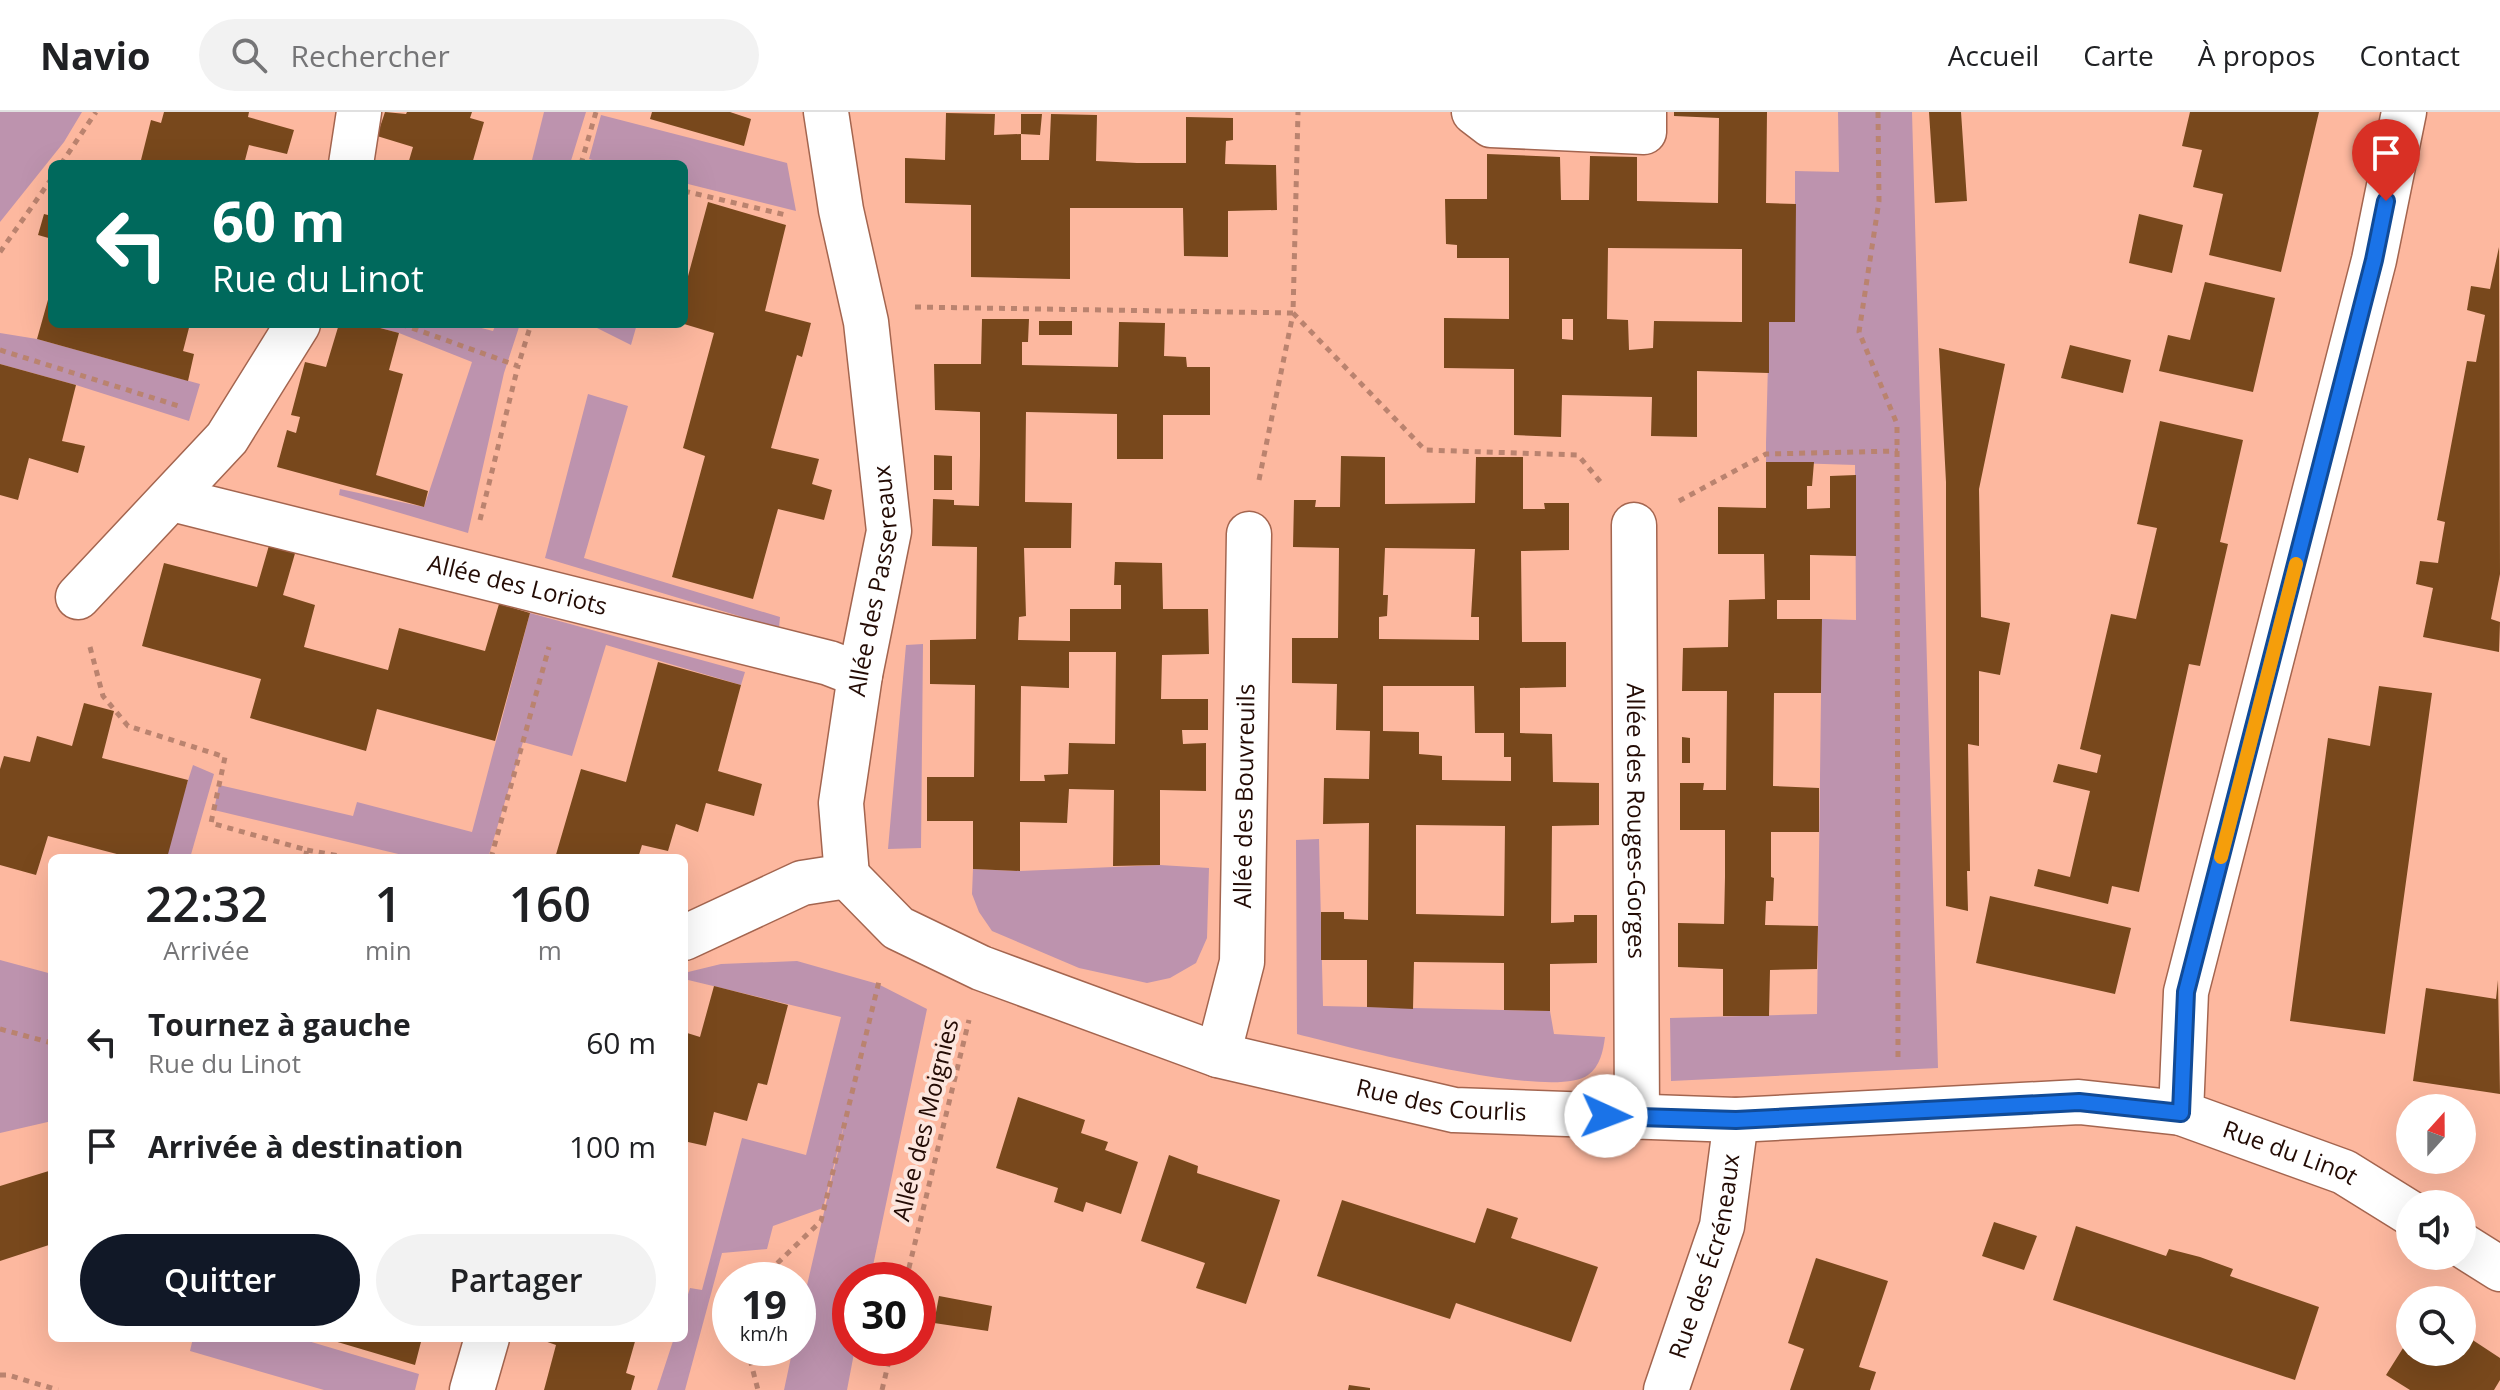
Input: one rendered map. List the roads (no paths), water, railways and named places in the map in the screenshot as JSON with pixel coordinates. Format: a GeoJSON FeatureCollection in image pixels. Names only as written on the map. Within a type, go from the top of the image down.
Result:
{"type":"FeatureCollection","features":[{"type":"Feature","properties":{"kind":"street"},"geometry":{"type":"LineString","coordinates":[[352,160],[359,112]]}},
{"type":"Feature","properties":{"kind":"street","name":"Allée des Passereaux"},"geometry":{"type":"LineString","coordinates":[[826,112],[863,307],[889,531],[860,675],[841,803],[847,876]]}},
{"type":"Feature","properties":{"kind":"street"},"geometry":{"type":"LineString","coordinates":[[1474,112],[1491,125],[1644,132],[1644,112]]}},
{"type":"Feature","properties":{"kind":"street"},"geometry":{"type":"LineString","coordinates":[[2181,1113],[2186,992],[2374,260],[2404,112]]}},
{"type":"Feature","properties":{"kind":"street"},"geometry":{"type":"LineString","coordinates":[[78,597],[227,438],[296,328]]}},
{"type":"Feature","properties":{"kind":"street","name":"Allée des Loriots"},"geometry":{"type":"LineString","coordinates":[[172,499],[829,663],[860,675]]}},
{"type":"Feature","properties":{"kind":"street","name":"Allée des Rouges-Gorges"},"geometry":{"type":"LineString","coordinates":[[1634,525],[1637,1117]]}},
{"type":"Feature","properties":{"kind":"street","name":"Allée des Bouvreuils"},"geometry":{"type":"LineString","coordinates":[[1218,1055],[1242,962],[1249,534]]}},
{"type":"Feature","properties":{"kind":"street"},"geometry":{"type":"LineString","coordinates":[[688,936],[802,883],[847,876]]}},
{"type":"Feature","properties":{"kind":"street","name":"Rue des Courlis"},"geometry":{"type":"LineString","coordinates":[[847,876],[893,924],[981,968],[1218,1055],[1454,1110],[1736,1120],[2079,1102],[2181,1113]]}},
{"type":"Feature","properties":{"kind":"street","name":"Rue du Linot"},"geometry":{"type":"LineString","coordinates":[[2181,1113],[2344,1172],[2396,1204]]}},
{"type":"Feature","properties":{"kind":"street","name":"Rue des Écréneaux"},"geometry":{"type":"LineString","coordinates":[[1666,1390],[1722,1226],[1736,1120]]}},
{"type":"Feature","properties":{"kind":"street"},"geometry":{"type":"LineString","coordinates":[[2476,1254],[2500,1269]]}},
{"type":"Feature","properties":{"kind":"street"},"geometry":{"type":"LineString","coordinates":[[472,1390],[486,1342]]}}]}
